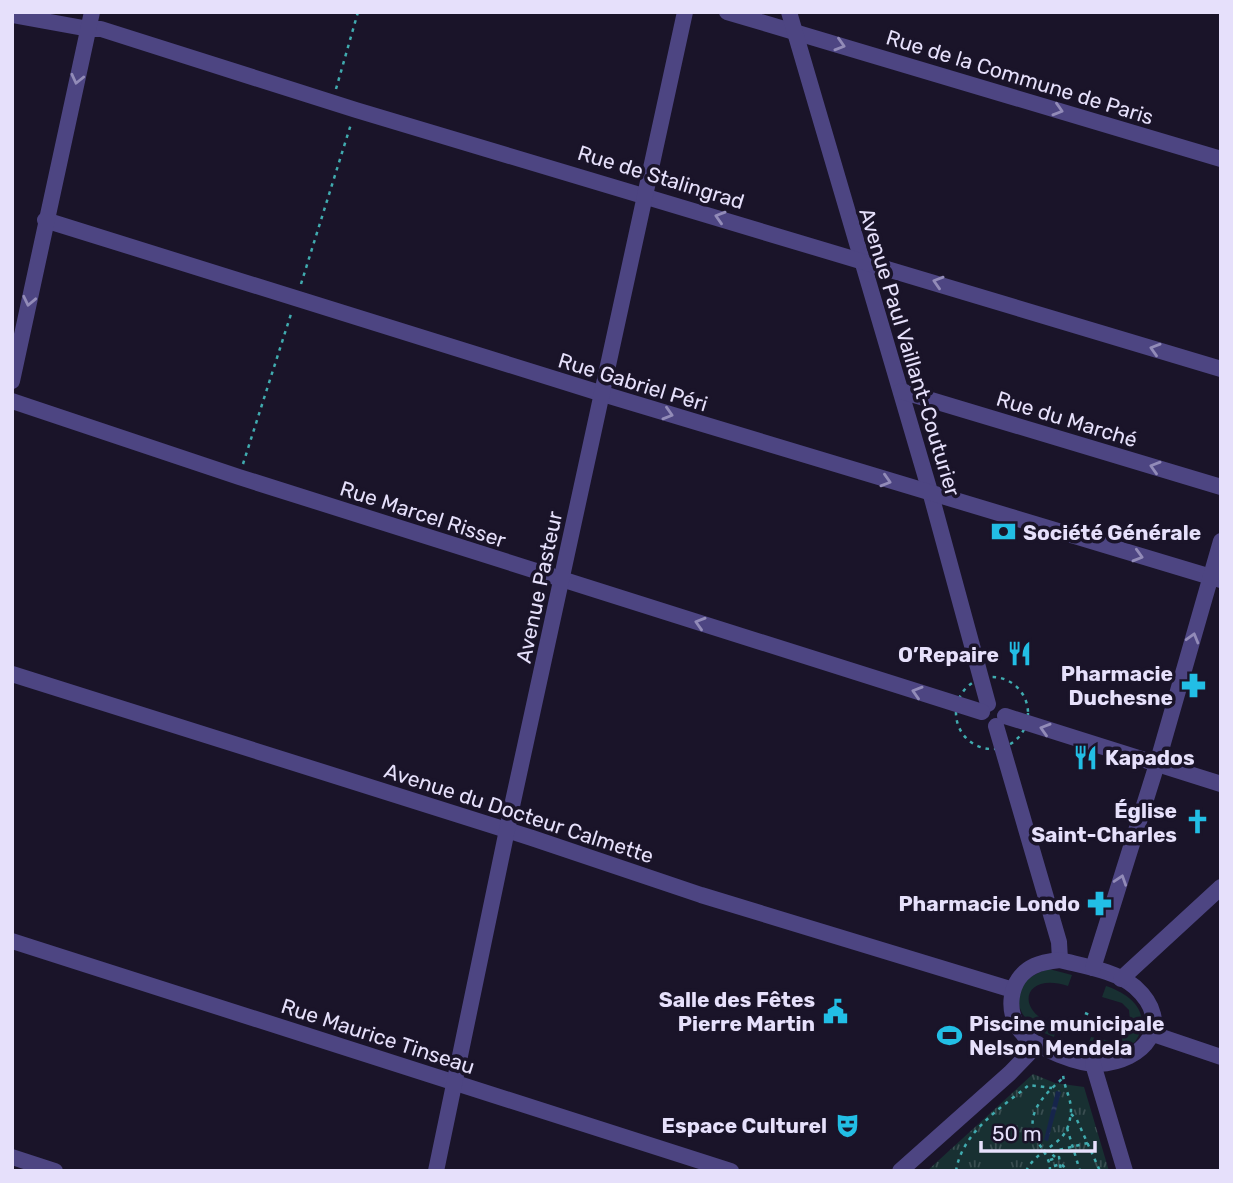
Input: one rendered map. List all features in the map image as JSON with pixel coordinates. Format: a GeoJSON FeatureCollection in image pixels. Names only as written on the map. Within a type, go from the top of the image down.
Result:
{"type":"FeatureCollection","features":[{"type":"Feature","properties":{"kind":"street"},"geometry":{"type":"LineString","coordinates":[[12,381],[92,12]]}},
{"type":"Feature","properties":{"kind":"street","name":"Avenue Pasteur"},"geometry":{"type":"LineString","coordinates":[[436,1171],[507,830],[685,12]]}},
{"type":"Feature","properties":{"kind":"street","name":"Rue de la Commune de Paris"},"geometry":{"type":"LineString","coordinates":[[727,12],[1221,159]]}},
{"type":"Feature","properties":{"kind":"street","name":"Avenue Paul Vaillant-Couturier"},"geometry":{"type":"LineString","coordinates":[[789,12],[931,495],[985,708]]}},
{"type":"Feature","properties":{"kind":"street","name":"Rue de Stalingrad"},"geometry":{"type":"LineString","coordinates":[[12,15],[101,29],[333,102],[1221,369]]}},
{"type":"Feature","properties":{"kind":"street","name":"Rue Gabriel Péri"},"geometry":{"type":"LineString","coordinates":[[45,220],[931,495],[1215,578]]}},
{"type":"Feature","properties":{"kind":"street","name":"Rue du Marché"},"geometry":{"type":"LineString","coordinates":[[901,391],[1221,487]]}},
{"type":"Feature","properties":{"kind":"street","name":"Rue Marcel Risser"},"geometry":{"type":"LineString","coordinates":[[12,401],[561,580],[985,708]]}},
{"type":"Feature","properties":{"kind":"street"},"geometry":{"type":"LineString","coordinates":[[1093,968],[1215,578],[1221,541]]}},
{"type":"Feature","properties":{"kind":"street","name":"Avenue du Docteur Calmette"},"geometry":{"type":"LineString","coordinates":[[12,674],[507,830],[701,895],[1013,990]]}},
{"type":"Feature","properties":{"kind":"street"},"geometry":{"type":"LineString","coordinates":[[985,708],[1001,721],[1221,783]]}},
{"type":"Feature","properties":{"kind":"street"},"geometry":{"type":"LineString","coordinates":[[1001,721],[1059,942],[1060,961]]}},
{"type":"Feature","properties":{"kind":"street"},"geometry":{"type":"LineString","coordinates":[[1121,979],[1221,887]]}},
{"type":"Feature","properties":{"kind":"street","name":"Rue Maurice Tinseau"},"geometry":{"type":"LineString","coordinates":[[12,941],[731,1171]]}},
{"type":"Feature","properties":{"kind":"street"},"geometry":{"type":"LineString","coordinates":[[1060,961],[1093,968],[1135,987],[1146,1001],[1152,1016],[1153,1034],[1132,1058],[1093,1064],[1038,1044],[1020,1029],[1012,1009],[1013,990],[1018,979],[1033,966],[1060,961]]}},
{"type":"Feature","properties":{"kind":"street"},"geometry":{"type":"LineString","coordinates":[[1153,1034],[1221,1057]]}},
{"type":"Feature","properties":{"kind":"street"},"geometry":{"type":"LineString","coordinates":[[900,1171],[1010,1073],[1038,1044]]}},
{"type":"Feature","properties":{"kind":"street"},"geometry":{"type":"LineString","coordinates":[[1093,1064],[1125,1171]]}},
{"type":"Feature","properties":{"kind":"street"},"geometry":{"type":"LineString","coordinates":[[12,1157],[55,1171]]}},
{"type":"Feature","properties":{"kind":"path"},"geometry":{"type":"LineString","coordinates":[[333,102],[358,12]]}},
{"type":"Feature","properties":{"kind":"path"},"geometry":{"type":"LineString","coordinates":[[1085,1013],[1090,1015]]}},
{"type":"Feature","properties":{"kind":"path"},"geometry":{"type":"LineString","coordinates":[[1026,1171],[1034,1156],[1061,1139],[1068,1128],[1071,1114],[1070,1099],[1063,1078],[1064,1066]]}},
{"type":"Feature","properties":{"kind":"path"},"geometry":{"type":"LineString","coordinates":[[1050,1171],[1050,1160],[1032,1129],[1033,1118],[1036,1106],[1063,1078]]}},
{"type":"Feature","properties":{"kind":"path"},"geometry":{"type":"LineString","coordinates":[[956,1171],[968,1139],[1003,1107],[1034,1083],[1052,1088]]}},
{"type":"Feature","properties":{"kind":"path"},"geometry":{"type":"LineString","coordinates":[[1071,1114],[1077,1120],[1100,1171]]}},
{"type":"Feature","properties":{"kind":"path"},"geometry":{"type":"LineString","coordinates":[[1068,1128],[1080,1171]]}},
{"type":"Feature","properties":{"kind":"path"},"geometry":{"type":"LineString","coordinates":[[1061,1171],[1059,1157],[1050,1152],[1088,1143]]}},
{"type":"Feature","properties":{"kind":"path"},"geometry":{"type":"LineString","coordinates":[[1050,1160],[1055,1157]]}},
{"type":"Feature","properties":{"kind":"path"},"geometry":{"type":"LineString","coordinates":[[1054,1167],[1061,1164]]}},
{"type":"Feature","properties":{"kind":"path"},"geometry":{"type":"LineString","coordinates":[[1061,1164],[1069,1171]]}},
{"type":"Feature","properties":{"kind":"green space"},"geometry":{"type":"Polygon","coordinates":[[[1049,969],[1072,975],[1068,986],[1041,984],[1033,988],[1029,995],[1029,1003],[1034,1011],[1057,1026],[1054,1037],[1029,1022],[1018,1003],[1024,983],[1049,969]]]}},
{"type":"Feature","properties":{"kind":"green space"},"geometry":{"type":"Polygon","coordinates":[[[1106,986],[1124,994],[1137,1006],[1141,1014],[1142,1023],[1135,1042],[1114,1054],[1087,1047],[1091,1037],[1115,1042],[1131,1030],[1129,1010],[1122,1003],[1102,997],[1106,986]]]}},
{"type":"Feature","properties":{"kind":"green space"},"geometry":{"type":"Polygon","coordinates":[[[1033,1074],[1055,1083],[1084,1087],[1109,1171],[927,1171],[1033,1074]]]}},
{"type":"Feature","properties":{"kind":"water"},"geometry":{"type":"Polygon","coordinates":[[[1056,1091],[1061,1092],[1048,1141],[1044,1140],[1056,1091]]]}},
{"type":"Feature","properties":{"kind":"place","name":"Société Générale"},"geometry":{"type":"Point","coordinates":[1003,532]}},
{"type":"Feature","properties":{"kind":"place","name":"O’Repaire"},"geometry":{"type":"Point","coordinates":[1019,654]}},
{"type":"Feature","properties":{"kind":"place","name":"Pharmacie Duchesne"},"geometry":{"type":"Point","coordinates":[1193,685]}},
{"type":"Feature","properties":{"kind":"place","name":"Kapados"},"geometry":{"type":"Point","coordinates":[1085,757]}},
{"type":"Feature","properties":{"kind":"place","name":"Église Saint-Charles"},"geometry":{"type":"Point","coordinates":[1197,822]}},
{"type":"Feature","properties":{"kind":"place","name":"Pharmacie Londo"},"geometry":{"type":"Point","coordinates":[1100,903]}},
{"type":"Feature","properties":{"kind":"place","name":"Salle des Fêtes Pierre Martin"},"geometry":{"type":"Point","coordinates":[835,1011]}},
{"type":"Feature","properties":{"kind":"place","name":"Piscine municipale Nelson Mendela"},"geometry":{"type":"Point","coordinates":[949,1035]}},
{"type":"Feature","properties":{"kind":"place","name":"Espace Culturel"},"geometry":{"type":"Point","coordinates":[847,1125]}}]}
